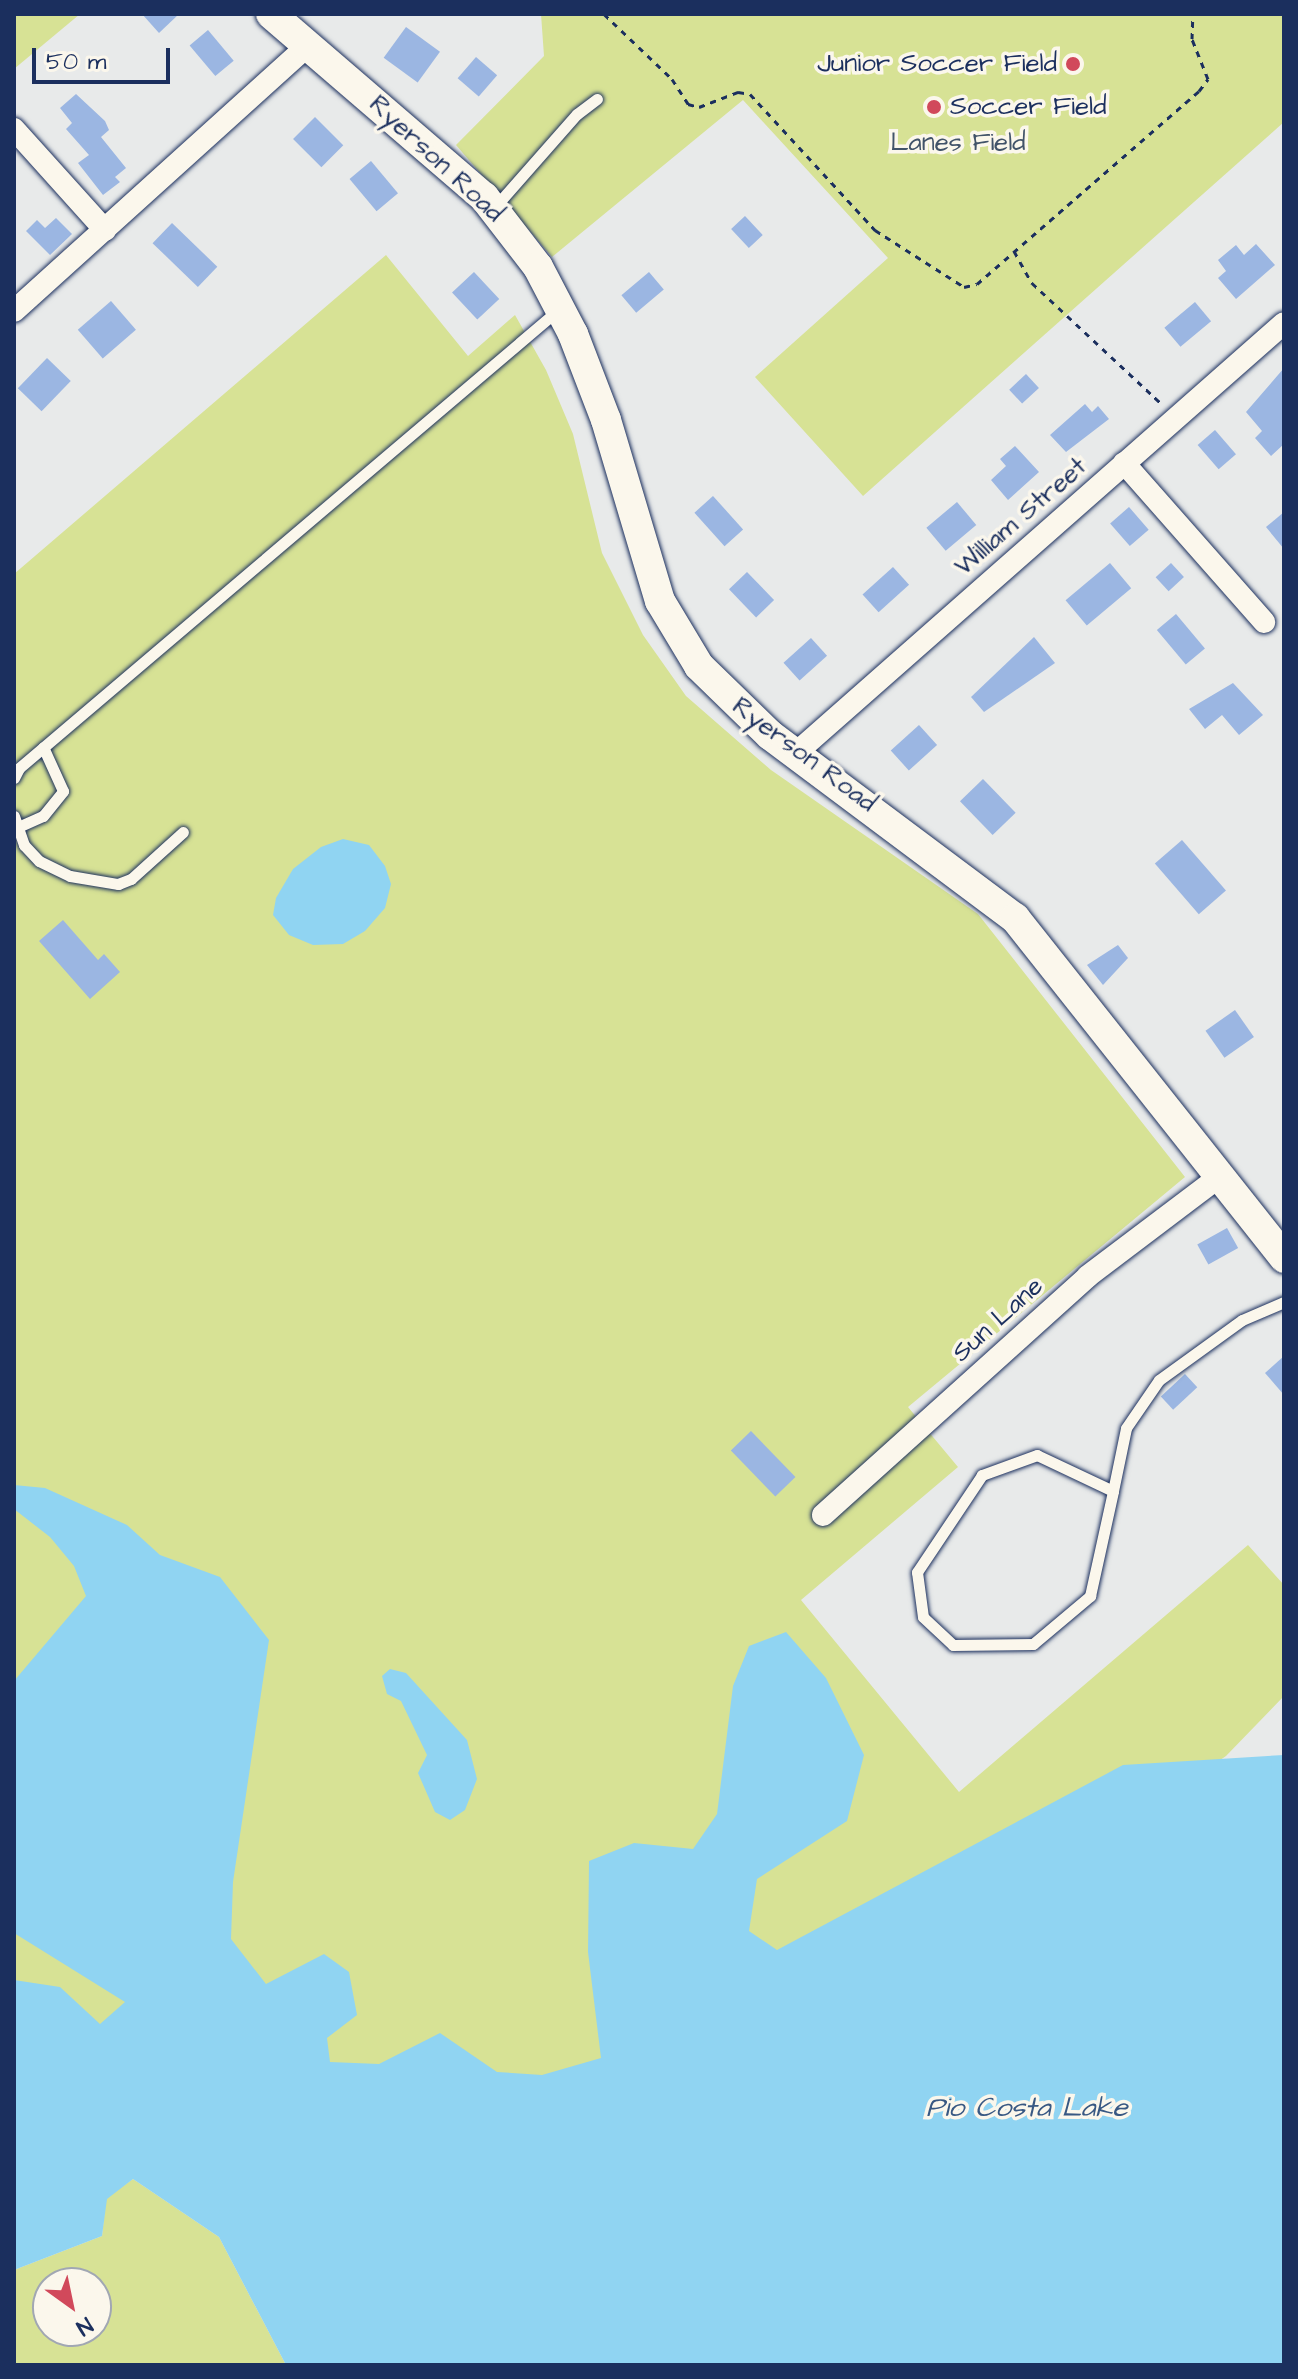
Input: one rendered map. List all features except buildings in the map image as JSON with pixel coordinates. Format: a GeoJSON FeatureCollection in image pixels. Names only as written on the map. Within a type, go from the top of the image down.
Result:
{"type":"FeatureCollection","features":[{"type":"Feature","properties":{"kind":"street","name":"Ryerson Road"},"geometry":{"type":"LineString","coordinates":[[271,14],[494,209],[561,308],[606,420],[651,578],[678,635],[724,695],[1015,918],[1284,1258]]}},
{"type":"Feature","properties":{"kind":"street"},"geometry":{"type":"LineString","coordinates":[[14,311],[308,45]]}},
{"type":"Feature","properties":{"kind":"street"},"geometry":{"type":"LineString","coordinates":[[14,129],[105,230]]}},
{"type":"Feature","properties":{"kind":"street","name":"William Street"},"geometry":{"type":"LineString","coordinates":[[796,753],[1284,323]]}},
{"type":"Feature","properties":{"kind":"street"},"geometry":{"type":"LineString","coordinates":[[1124,463],[1264,622]]}},
{"type":"Feature","properties":{"kind":"street","name":"Sun Lane"},"geometry":{"type":"LineString","coordinates":[[823,1515],[1088,1276],[1219,1177]]}},
{"type":"Feature","properties":{"kind":"lane"},"geometry":{"type":"LineString","coordinates":[[494,209],[577,114],[597,99]]}},
{"type":"Feature","properties":{"kind":"lane"},"geometry":{"type":"LineString","coordinates":[[14,778],[43,747],[561,308]]}},
{"type":"Feature","properties":{"kind":"lane"},"geometry":{"type":"LineString","coordinates":[[43,747],[63,791],[43,816],[16,822],[39,861],[70,876],[118,884],[131,879],[183,832]]}},
{"type":"Feature","properties":{"kind":"lane"},"geometry":{"type":"LineString","coordinates":[[1113,1491],[1037,1455],[982,1475],[917,1572],[923,1617],[953,1645],[1033,1644],[1090,1596],[1113,1491],[1126,1428],[1159,1380],[1242,1320],[1284,1302]]}},
{"type":"Feature","properties":{"kind":"path"},"geometry":{"type":"LineString","coordinates":[[604,14],[672,79],[688,104],[699,107],[738,92],[750,94],[875,230],[949,281],[964,287],[977,284],[1208,79],[1192,39],[1193,14]]}},
{"type":"Feature","properties":{"kind":"path"},"geometry":{"type":"LineString","coordinates":[[1014,251],[1032,283],[1164,406]]}},
{"type":"Feature","properties":{"kind":"green space"},"geometry":{"type":"Polygon","coordinates":[[[14,14],[80,14],[14,69],[14,14]]]}},
{"type":"Feature","properties":{"kind":"green space","name":"Lanes Field"},"geometry":{"type":"Polygon","coordinates":[[[541,14],[1284,14],[1284,122],[863,496],[755,377],[888,258],[743,100],[552,257],[456,145],[544,56],[541,14]]]}},
{"type":"Feature","properties":{"kind":"green space"},"geometry":{"type":"Polygon","coordinates":[[[386,255],[468,356],[515,315],[546,370],[573,434],[602,553],[643,635],[686,696],[771,770],[978,914],[1185,1177],[908,1407],[958,1467],[801,1600],[959,1792],[1248,1545],[1284,1585],[1284,1696],[1226,1756],[694,2119],[349,2138],[14,2193],[14,574],[386,255]]]}},
{"type":"Feature","properties":{"kind":"green space"},"geometry":{"type":"Polygon","coordinates":[[[133,2179],[219,2237],[286,2365],[14,2365],[14,2270],[102,2236],[106,2198],[133,2179]]]}},
{"type":"Feature","properties":{"kind":"water"},"geometry":{"type":"Polygon","coordinates":[[[343,839],[369,845],[385,866],[391,884],[385,908],[365,931],[343,944],[313,945],[289,935],[273,915],[276,898],[293,869],[321,847],[343,839]]]}},
{"type":"Feature","properties":{"kind":"water","name":"Pio Costa Lake"},"geometry":{"type":"Polygon","coordinates":[[[14,1485],[45,1488],[127,1525],[160,1555],[220,1577],[269,1640],[233,1882],[231,1939],[266,1984],[324,1954],[349,1972],[357,2015],[327,2038],[330,2062],[379,2064],[440,2033],[497,2072],[542,2075],[601,2058],[588,1952],[589,1861],[634,1843],[693,1849],[717,1814],[733,1686],[749,1646],[786,1632],[826,1678],[864,1755],[847,1821],[757,1879],[749,1931],[777,1950],[1123,1765],[1284,1755],[1284,2365],[286,2365],[219,2237],[133,2179],[107,2199],[102,2236],[14,2270],[14,1980],[60,1987],[100,2024],[125,2002],[14,1933],[14,1681],[86,1596],[74,1566],[50,1537],[14,1509],[14,1485]]]}},
{"type":"Feature","properties":{"kind":"water"},"geometry":{"type":"Polygon","coordinates":[[[390,1669],[406,1673],[467,1740],[477,1779],[465,1810],[450,1820],[435,1812],[418,1773],[427,1755],[401,1701],[387,1694],[382,1676],[390,1669]]]}},
{"type":"Feature","properties":{"kind":"place","name":"Junior Soccer Field"},"geometry":{"type":"Point","coordinates":[1073,64]}},
{"type":"Feature","properties":{"kind":"place","name":"Soccer Field"},"geometry":{"type":"Point","coordinates":[934,107]}}]}
